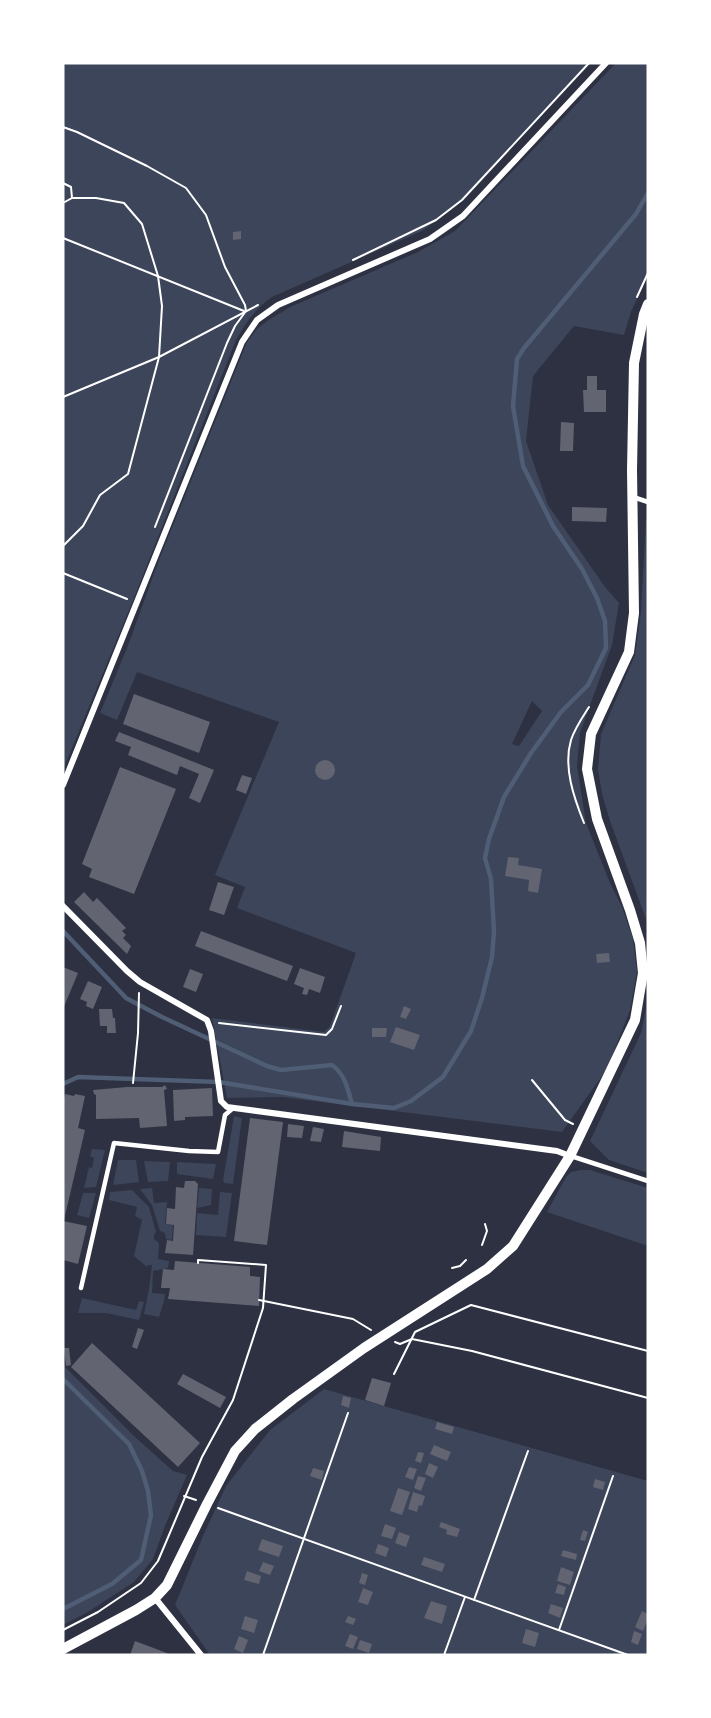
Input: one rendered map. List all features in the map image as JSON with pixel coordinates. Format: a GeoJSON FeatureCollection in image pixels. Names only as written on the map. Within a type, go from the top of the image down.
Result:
{"type":"FeatureCollection","features":[{"type":"Feature","properties":{"kind":"street"},"geometry":{"type":"LineString","coordinates":[[63,786],[242,342],[257,320],[278,305],[430,239],[463,216],[606,63]]}},
{"type":"Feature","properties":{"kind":"street"},"geometry":{"type":"LineString","coordinates":[[63,1649],[155,1598],[167,1584],[235,1451],[255,1429],[293,1399],[381,1337],[487,1269],[513,1246],[570,1156],[635,1020],[643,973],[640,944],[597,819],[586,769],[591,734],[629,652],[634,613],[634,363],[648,304]]}},
{"type":"Feature","properties":{"kind":"street"},"geometry":{"type":"LineString","coordinates":[[63,906],[140,982],[207,1020],[211,1031],[222,1103],[227,1107],[557,1151],[570,1156]]}},
{"type":"Feature","properties":{"kind":"street"},"geometry":{"type":"LineString","coordinates":[[155,1598],[201,1655]]}},
{"type":"Feature","properties":{"kind":"lane"},"geometry":{"type":"LineString","coordinates":[[633,497],[648,502]]}},
{"type":"Feature","properties":{"kind":"lane"},"geometry":{"type":"LineString","coordinates":[[81,1288],[114,1143],[218,1152],[225,1115],[232,1109]]}},
{"type":"Feature","properties":{"kind":"lane"},"geometry":{"type":"LineString","coordinates":[[570,1156],[648,1181]]}},
{"type":"Feature","properties":{"kind":"path"},"geometry":{"type":"LineString","coordinates":[[351,261],[436,220],[462,200],[589,63]]}},
{"type":"Feature","properties":{"kind":"path"},"geometry":{"type":"LineString","coordinates":[[63,127],[147,166],[186,188],[206,215],[225,267],[246,311]]}},
{"type":"Feature","properties":{"kind":"path"},"geometry":{"type":"LineString","coordinates":[[63,183],[70,187],[72,198]]}},
{"type":"Feature","properties":{"kind":"path"},"geometry":{"type":"LineString","coordinates":[[63,203],[72,198],[96,198],[124,203],[142,224],[158,276],[162,306],[159,357],[128,474],[100,495],[83,526],[63,546]]}},
{"type":"Feature","properties":{"kind":"path"},"geometry":{"type":"LineString","coordinates":[[63,238],[246,311]]}},
{"type":"Feature","properties":{"kind":"path"},"geometry":{"type":"LineString","coordinates":[[63,397],[159,357],[267,301]]}},
{"type":"Feature","properties":{"kind":"path"},"geometry":{"type":"LineString","coordinates":[[63,573],[136,603]]}},
{"type":"Feature","properties":{"kind":"path"},"geometry":{"type":"LineString","coordinates":[[133,1083],[138,1033],[138,999]]}},
{"type":"Feature","properties":{"kind":"path"},"geometry":{"type":"LineString","coordinates":[[208,1023],[227,1023],[326,1035],[332,1029],[341,1006]]}},
{"type":"Feature","properties":{"kind":"path"},"geometry":{"type":"LineString","coordinates":[[532,1080],[565,1120],[584,1130]]}},
{"type":"Feature","properties":{"kind":"path"},"geometry":{"type":"LineString","coordinates":[[482,1245],[488,1231],[484,1224]]}},
{"type":"Feature","properties":{"kind":"path"},"geometry":{"type":"LineString","coordinates":[[63,1630],[98,1612],[141,1583],[158,1561],[202,1457],[233,1400],[263,1308],[266,1265],[198,1260],[198,1263]]}},
{"type":"Feature","properties":{"kind":"path"},"geometry":{"type":"LineString","coordinates":[[452,1268],[460,1266],[466,1260]]}},
{"type":"Feature","properties":{"kind":"path"},"geometry":{"type":"LineString","coordinates":[[259,1300],[353,1319],[381,1337],[400,1344],[412,1339],[472,1351],[648,1398]]}},
{"type":"Feature","properties":{"kind":"path"},"geometry":{"type":"LineString","coordinates":[[394,1374],[415,1332],[471,1305],[648,1351]]}},
{"type":"Feature","properties":{"kind":"path"},"geometry":{"type":"LineString","coordinates":[[263,1655],[348,1413]]}},
{"type":"Feature","properties":{"kind":"path"},"geometry":{"type":"LineString","coordinates":[[474,1600],[528,1451]]}},
{"type":"Feature","properties":{"kind":"path"},"geometry":{"type":"LineString","coordinates":[[559,1630],[614,1476]]}},
{"type":"Feature","properties":{"kind":"path"},"geometry":{"type":"LineString","coordinates":[[184,1496],[195,1500]]}},
{"type":"Feature","properties":{"kind":"path"},"geometry":{"type":"LineString","coordinates":[[207,1504],[628,1655]]}},
{"type":"Feature","properties":{"kind":"path"},"geometry":{"type":"LineString","coordinates":[[444,1655],[465,1597]]}},
{"type":"Feature","properties":{"kind":"shaded area"},"geometry":{"type":"Polygon","coordinates":[[[63,63],[589,63],[455,207],[422,231],[272,297],[247,322],[236,340],[63,770],[63,63]]]}},
{"type":"Feature","properties":{"kind":"shaded area"},"geometry":{"type":"Polygon","coordinates":[[[616,63],[648,63],[648,273],[624,335],[574,326],[533,376],[526,441],[548,505],[605,587],[619,603],[612,645],[580,733],[577,766],[586,823],[622,907],[633,939],[637,972],[630,1010],[607,1069],[562,1132],[282,1097],[227,1098],[212,1018],[324,1032],[330,1026],[356,953],[237,908],[245,887],[215,875],[279,722],[137,672],[117,720],[100,713],[247,342],[257,329],[290,307],[418,252],[455,231],[616,63]],[[532,701],[512,744],[519,746],[542,711],[532,701]]]}},
{"type":"Feature","properties":{"kind":"shaded area"},"geometry":{"type":"Polygon","coordinates":[[[648,517],[648,930],[610,821],[598,769],[601,734],[635,655],[641,611],[646,519],[648,517]]]}},
{"type":"Feature","properties":{"kind":"shaded area"},"geometry":{"type":"Polygon","coordinates":[[[648,997],[648,1173],[609,1160],[590,1141],[641,1033],[648,997]]]}},
{"type":"Feature","properties":{"kind":"shaded area"},"geometry":{"type":"Polygon","coordinates":[[[234,1116],[242,1118],[233,1184],[224,1183],[223,1180],[234,1116]]]}},
{"type":"Feature","properties":{"kind":"shaded area"},"geometry":{"type":"Polygon","coordinates":[[[92,1149],[105,1150],[96,1187],[84,1188],[89,1167],[92,1168],[94,1158],[90,1156],[92,1149]]]}},
{"type":"Feature","properties":{"kind":"shaded area"},"geometry":{"type":"Polygon","coordinates":[[[118,1160],[136,1160],[139,1182],[113,1185],[118,1160]]]}},
{"type":"Feature","properties":{"kind":"shaded area"},"geometry":{"type":"Polygon","coordinates":[[[144,1161],[170,1162],[168,1181],[148,1182],[144,1161]]]}},
{"type":"Feature","properties":{"kind":"shaded area"},"geometry":{"type":"Polygon","coordinates":[[[177,1162],[216,1164],[213,1179],[177,1174],[177,1162]]]}},
{"type":"Feature","properties":{"kind":"shaded area"},"geometry":{"type":"Polygon","coordinates":[[[590,1170],[648,1188],[648,1246],[547,1212],[566,1177],[571,1172],[590,1170]]]}},
{"type":"Feature","properties":{"kind":"shaded area"},"geometry":{"type":"Polygon","coordinates":[[[152,1188],[154,1203],[167,1202],[165,1224],[173,1225],[172,1240],[166,1239],[165,1233],[160,1231],[152,1205],[140,1189],[152,1188]]]}},
{"type":"Feature","properties":{"kind":"shaded area"},"geometry":{"type":"Polygon","coordinates":[[[199,1188],[212,1189],[211,1205],[197,1208],[199,1188]]]}},
{"type":"Feature","properties":{"kind":"shaded area"},"geometry":{"type":"Polygon","coordinates":[[[132,1190],[149,1207],[156,1232],[154,1239],[159,1243],[158,1259],[169,1261],[168,1268],[153,1271],[152,1293],[165,1294],[159,1317],[144,1314],[152,1265],[147,1267],[134,1256],[142,1220],[135,1216],[137,1207],[109,1200],[110,1192],[132,1190]]]}},
{"type":"Feature","properties":{"kind":"shaded area"},"geometry":{"type":"Polygon","coordinates":[[[220,1192],[232,1193],[226,1237],[196,1235],[197,1213],[218,1215],[220,1192]]]}},
{"type":"Feature","properties":{"kind":"shaded area"},"geometry":{"type":"Polygon","coordinates":[[[83,1193],[96,1193],[89,1218],[77,1215],[83,1193]]]}},
{"type":"Feature","properties":{"kind":"shaded area"},"geometry":{"type":"Polygon","coordinates":[[[82,1298],[136,1310],[139,1301],[144,1302],[139,1320],[106,1313],[78,1313],[82,1298]]]}},
{"type":"Feature","properties":{"kind":"shaded area"},"geometry":{"type":"Polygon","coordinates":[[[63,1359],[65,1367],[134,1436],[173,1471],[187,1475],[153,1559],[134,1582],[88,1612],[63,1625],[63,1359]]]}},
{"type":"Feature","properties":{"kind":"shaded area"},"geometry":{"type":"Polygon","coordinates":[[[324,1389],[648,1481],[648,1655],[210,1655],[175,1605],[203,1536],[226,1486],[270,1430],[324,1389]]]}},
{"type":"Feature","properties":{"kind":"building"},"geometry":{"type":"Polygon","coordinates":[[[241,231],[241,239],[233,240],[233,232],[241,231]]]}},
{"type":"Feature","properties":{"kind":"building"},"geometry":{"type":"Polygon","coordinates":[[[587,376],[597,376],[597,390],[606,390],[606,412],[584,412],[583,390],[587,390],[587,376]]]}},
{"type":"Feature","properties":{"kind":"building"},"geometry":{"type":"Polygon","coordinates":[[[561,422],[574,423],[573,451],[560,451],[561,422]]]}},
{"type":"Feature","properties":{"kind":"building"},"geometry":{"type":"Polygon","coordinates":[[[572,507],[607,508],[606,522],[572,521],[572,507]]]}},
{"type":"Feature","properties":{"kind":"building"},"geometry":{"type":"Polygon","coordinates":[[[134,694],[210,722],[199,753],[123,724],[134,694]]]}},
{"type":"Feature","properties":{"kind":"building"},"geometry":{"type":"Polygon","coordinates":[[[119,732],[214,770],[200,803],[189,798],[199,774],[180,766],[177,775],[128,755],[131,747],[115,741],[119,732]]]}},
{"type":"Feature","properties":{"kind":"building"},"geometry":{"type":"Polygon","coordinates":[[[325,760],[332,763],[335,770],[332,777],[325,780],[318,777],[315,770],[318,763],[325,760]]]}},
{"type":"Feature","properties":{"kind":"building"},"geometry":{"type":"Polygon","coordinates":[[[120,767],[176,789],[134,894],[89,877],[92,869],[82,864],[120,767]]]}},
{"type":"Feature","properties":{"kind":"building"},"geometry":{"type":"Polygon","coordinates":[[[242,775],[252,778],[246,794],[236,790],[242,775]]]}},
{"type":"Feature","properties":{"kind":"building"},"geometry":{"type":"Polygon","coordinates":[[[508,857],[519,858],[518,865],[542,869],[538,893],[528,891],[529,880],[505,876],[508,857]]]}},
{"type":"Feature","properties":{"kind":"building"},"geometry":{"type":"Polygon","coordinates":[[[218,882],[234,887],[224,915],[209,910],[218,882]]]}},
{"type":"Feature","properties":{"kind":"building"},"geometry":{"type":"Polygon","coordinates":[[[84,892],[93,902],[97,898],[126,928],[122,931],[126,935],[123,938],[131,946],[127,954],[74,902],[84,892]]]}},
{"type":"Feature","properties":{"kind":"building"},"geometry":{"type":"Polygon","coordinates":[[[201,931],[293,966],[287,981],[195,946],[201,931]]]}},
{"type":"Feature","properties":{"kind":"building"},"geometry":{"type":"Polygon","coordinates":[[[609,953],[610,962],[597,963],[596,954],[609,953]]]}},
{"type":"Feature","properties":{"kind":"building"},"geometry":{"type":"Polygon","coordinates":[[[63,967],[78,973],[63,1009],[63,967]]]}},
{"type":"Feature","properties":{"kind":"building"},"geometry":{"type":"Polygon","coordinates":[[[300,968],[325,977],[320,993],[309,989],[307,995],[302,994],[304,988],[294,984],[300,968]]]}},
{"type":"Feature","properties":{"kind":"building"},"geometry":{"type":"Polygon","coordinates":[[[190,969],[203,974],[196,992],[183,987],[190,969]]]}},
{"type":"Feature","properties":{"kind":"building"},"geometry":{"type":"Polygon","coordinates":[[[88,981],[102,987],[93,1009],[86,1006],[87,1002],[80,999],[88,981]]]}},
{"type":"Feature","properties":{"kind":"building"},"geometry":{"type":"Polygon","coordinates":[[[404,1006],[411,1009],[406,1019],[400,1017],[404,1006]]]}},
{"type":"Feature","properties":{"kind":"building"},"geometry":{"type":"Polygon","coordinates":[[[99,1009],[112,1009],[116,1033],[107,1033],[107,1026],[100,1026],[99,1009]]]}},
{"type":"Feature","properties":{"kind":"building"},"geometry":{"type":"Polygon","coordinates":[[[396,1027],[420,1035],[414,1050],[390,1042],[396,1027]]]}},
{"type":"Feature","properties":{"kind":"building"},"geometry":{"type":"Polygon","coordinates":[[[372,1028],[387,1028],[386,1037],[372,1037],[372,1028]]]}},
{"type":"Feature","properties":{"kind":"building"},"geometry":{"type":"Polygon","coordinates":[[[165,1085],[167,1089],[164,1090],[167,1126],[140,1128],[139,1118],[96,1119],[96,1095],[93,1090],[165,1085]]]}},
{"type":"Feature","properties":{"kind":"building"},"geometry":{"type":"Polygon","coordinates":[[[212,1088],[213,1116],[185,1117],[185,1120],[174,1121],[173,1090],[212,1088]]]}},
{"type":"Feature","properties":{"kind":"building"},"geometry":{"type":"Polygon","coordinates":[[[65,1094],[85,1096],[78,1128],[85,1130],[64,1220],[63,1103],[65,1094]]]}},
{"type":"Feature","properties":{"kind":"building"},"geometry":{"type":"Polygon","coordinates":[[[250,1118],[283,1122],[267,1245],[234,1241],[250,1118]]]}},
{"type":"Feature","properties":{"kind":"building"},"geometry":{"type":"Polygon","coordinates":[[[288,1124],[304,1126],[302,1138],[287,1137],[288,1124]]]}},
{"type":"Feature","properties":{"kind":"building"},"geometry":{"type":"Polygon","coordinates":[[[313,1127],[324,1129],[321,1142],[310,1141],[313,1127]]]}},
{"type":"Feature","properties":{"kind":"building"},"geometry":{"type":"Polygon","coordinates":[[[344,1131],[381,1137],[380,1151],[342,1147],[344,1131]]]}},
{"type":"Feature","properties":{"kind":"building"},"geometry":{"type":"Polygon","coordinates":[[[185,1181],[195,1181],[198,1184],[193,1255],[165,1253],[167,1240],[173,1241],[174,1225],[166,1224],[167,1208],[175,1209],[176,1187],[184,1188],[185,1181]]]}},
{"type":"Feature","properties":{"kind":"building"},"geometry":{"type":"Polygon","coordinates":[[[63,1221],[87,1226],[78,1264],[63,1260],[63,1221]]]}},
{"type":"Feature","properties":{"kind":"building"},"geometry":{"type":"Polygon","coordinates":[[[175,1261],[250,1267],[250,1276],[260,1277],[259,1306],[168,1299],[170,1288],[161,1288],[163,1269],[174,1270],[175,1261]]]}},
{"type":"Feature","properties":{"kind":"building"},"geometry":{"type":"Polygon","coordinates":[[[138,1328],[144,1330],[137,1349],[132,1347],[138,1328]]]}},
{"type":"Feature","properties":{"kind":"building"},"geometry":{"type":"Polygon","coordinates":[[[92,1343],[200,1443],[178,1467],[71,1367],[92,1343]]]}},
{"type":"Feature","properties":{"kind":"building"},"geometry":{"type":"Polygon","coordinates":[[[64,1348],[69,1348],[71,1365],[66,1366],[64,1348]]]}},
{"type":"Feature","properties":{"kind":"building"},"geometry":{"type":"Polygon","coordinates":[[[183,1374],[226,1397],[220,1408],[177,1384],[183,1374]]]}},
{"type":"Feature","properties":{"kind":"building"},"geometry":{"type":"Polygon","coordinates":[[[372,1378],[391,1383],[384,1406],[365,1400],[372,1378]]]}},
{"type":"Feature","properties":{"kind":"building"},"geometry":{"type":"Polygon","coordinates":[[[343,1396],[351,1398],[349,1408],[341,1405],[343,1396]]]}},
{"type":"Feature","properties":{"kind":"building"},"geometry":{"type":"Polygon","coordinates":[[[437,1422],[454,1427],[452,1434],[435,1429],[437,1422]]]}},
{"type":"Feature","properties":{"kind":"building"},"geometry":{"type":"Polygon","coordinates":[[[434,1445],[451,1452],[447,1461],[430,1454],[434,1445]]]}},
{"type":"Feature","properties":{"kind":"building"},"geometry":{"type":"Polygon","coordinates":[[[418,1452],[424,1453],[421,1463],[415,1461],[418,1452]]]}},
{"type":"Feature","properties":{"kind":"building"},"geometry":{"type":"Polygon","coordinates":[[[429,1463],[438,1467],[433,1478],[425,1474],[429,1463]]]}},
{"type":"Feature","properties":{"kind":"building"},"geometry":{"type":"Polygon","coordinates":[[[409,1467],[417,1469],[413,1480],[405,1477],[409,1467]]]}},
{"type":"Feature","properties":{"kind":"building"},"geometry":{"type":"Polygon","coordinates":[[[313,1468],[324,1471],[322,1480],[310,1476],[313,1468]]]}},
{"type":"Feature","properties":{"kind":"building"},"geometry":{"type":"Polygon","coordinates":[[[418,1476],[426,1478],[421,1491],[414,1488],[418,1476]]]}},
{"type":"Feature","properties":{"kind":"building"},"geometry":{"type":"Polygon","coordinates":[[[595,1479],[605,1482],[603,1490],[593,1487],[595,1479]]]}},
{"type":"Feature","properties":{"kind":"building"},"geometry":{"type":"Polygon","coordinates":[[[398,1488],[410,1492],[402,1515],[390,1511],[398,1488]]]}},
{"type":"Feature","properties":{"kind":"building"},"geometry":{"type":"Polygon","coordinates":[[[413,1492],[425,1496],[417,1512],[408,1509],[413,1492]]]}},
{"type":"Feature","properties":{"kind":"building"},"geometry":{"type":"Polygon","coordinates":[[[441,1522],[460,1529],[457,1537],[446,1534],[447,1530],[439,1527],[441,1522]]]}},
{"type":"Feature","properties":{"kind":"building"},"geometry":{"type":"Polygon","coordinates":[[[385,1524],[396,1528],[392,1539],[381,1536],[385,1524]]]}},
{"type":"Feature","properties":{"kind":"building"},"geometry":{"type":"Polygon","coordinates":[[[583,1530],[588,1532],[585,1541],[580,1540],[583,1530]]]}},
{"type":"Feature","properties":{"kind":"building"},"geometry":{"type":"Polygon","coordinates":[[[399,1532],[410,1536],[406,1547],[395,1543],[399,1532]]]}},
{"type":"Feature","properties":{"kind":"building"},"geometry":{"type":"Polygon","coordinates":[[[262,1539],[283,1546],[279,1557],[258,1550],[262,1539]]]}},
{"type":"Feature","properties":{"kind":"building"},"geometry":{"type":"Polygon","coordinates":[[[378,1544],[389,1548],[386,1557],[375,1553],[378,1544]]]}},
{"type":"Feature","properties":{"kind":"building"},"geometry":{"type":"Polygon","coordinates":[[[563,1550],[577,1554],[576,1560],[561,1556],[563,1550]]]}},
{"type":"Feature","properties":{"kind":"building"},"geometry":{"type":"Polygon","coordinates":[[[424,1557],[445,1564],[442,1572],[421,1565],[424,1557]]]}},
{"type":"Feature","properties":{"kind":"building"},"geometry":{"type":"Polygon","coordinates":[[[263,1562],[274,1566],[270,1575],[259,1571],[263,1562]]]}},
{"type":"Feature","properties":{"kind":"building"},"geometry":{"type":"Polygon","coordinates":[[[561,1567],[574,1572],[570,1585],[557,1581],[561,1567]]]}},
{"type":"Feature","properties":{"kind":"building"},"geometry":{"type":"Polygon","coordinates":[[[247,1571],[261,1576],[259,1584],[244,1580],[247,1571]]]}},
{"type":"Feature","properties":{"kind":"building"},"geometry":{"type":"Polygon","coordinates":[[[362,1573],[368,1575],[365,1585],[359,1583],[362,1573]]]}},
{"type":"Feature","properties":{"kind":"building"},"geometry":{"type":"Polygon","coordinates":[[[558,1584],[566,1587],[564,1595],[555,1593],[558,1584]]]}},
{"type":"Feature","properties":{"kind":"building"},"geometry":{"type":"Polygon","coordinates":[[[363,1588],[373,1592],[368,1605],[358,1602],[363,1588]]]}},
{"type":"Feature","properties":{"kind":"building"},"geometry":{"type":"Polygon","coordinates":[[[431,1601],[447,1606],[442,1624],[424,1618],[431,1601]]]}},
{"type":"Feature","properties":{"kind":"building"},"geometry":{"type":"Polygon","coordinates":[[[551,1604],[563,1608],[560,1618],[548,1613],[551,1604]]]}},
{"type":"Feature","properties":{"kind":"building"},"geometry":{"type":"Polygon","coordinates":[[[642,1611],[648,1614],[643,1631],[635,1627],[642,1611]]]}},
{"type":"Feature","properties":{"kind":"building"},"geometry":{"type":"Polygon","coordinates":[[[245,1616],[258,1620],[254,1633],[241,1629],[245,1616]]]}},
{"type":"Feature","properties":{"kind":"building"},"geometry":{"type":"Polygon","coordinates":[[[348,1616],[356,1619],[353,1625],[345,1622],[348,1616]]]}},
{"type":"Feature","properties":{"kind":"building"},"geometry":{"type":"Polygon","coordinates":[[[526,1629],[539,1633],[535,1647],[522,1643],[526,1629]]]}},
{"type":"Feature","properties":{"kind":"building"},"geometry":{"type":"Polygon","coordinates":[[[634,1631],[642,1634],[638,1645],[631,1642],[634,1631]]]}},
{"type":"Feature","properties":{"kind":"building"},"geometry":{"type":"Polygon","coordinates":[[[350,1634],[358,1637],[353,1649],[345,1646],[350,1634]]]}},
{"type":"Feature","properties":{"kind":"building"},"geometry":{"type":"Polygon","coordinates":[[[239,1636],[248,1640],[243,1653],[234,1649],[239,1636]]]}},
{"type":"Feature","properties":{"kind":"building"},"geometry":{"type":"Polygon","coordinates":[[[360,1640],[372,1644],[369,1653],[357,1649],[360,1640]]]}},
{"type":"Feature","properties":{"kind":"building"},"geometry":{"type":"Polygon","coordinates":[[[135,1641],[172,1655],[130,1655],[135,1641]]]}},
{"type":"Feature","properties":{"kind":"waterway"},"geometry":{"type":"LineString","coordinates":[[63,1084],[78,1077],[219,1082],[352,1104],[394,1108],[411,1101],[443,1077],[471,1031],[492,957],[494,932],[491,879],[485,858],[489,839],[504,797],[531,753],[561,712],[588,685],[606,648],[605,621],[597,598],[582,569],[553,526],[523,466],[513,406],[517,359],[636,214],[648,193]]}},
{"type":"Feature","properties":{"kind":"waterway"},"geometry":{"type":"LineString","coordinates":[[63,931],[126,998],[267,1066],[281,1070],[332,1065],[343,1078],[352,1104]]}},
{"type":"Feature","properties":{"kind":"waterway"},"geometry":{"type":"LineString","coordinates":[[63,1379],[129,1444],[142,1471],[148,1491],[151,1515],[141,1560],[112,1584],[63,1609]]}}]}
